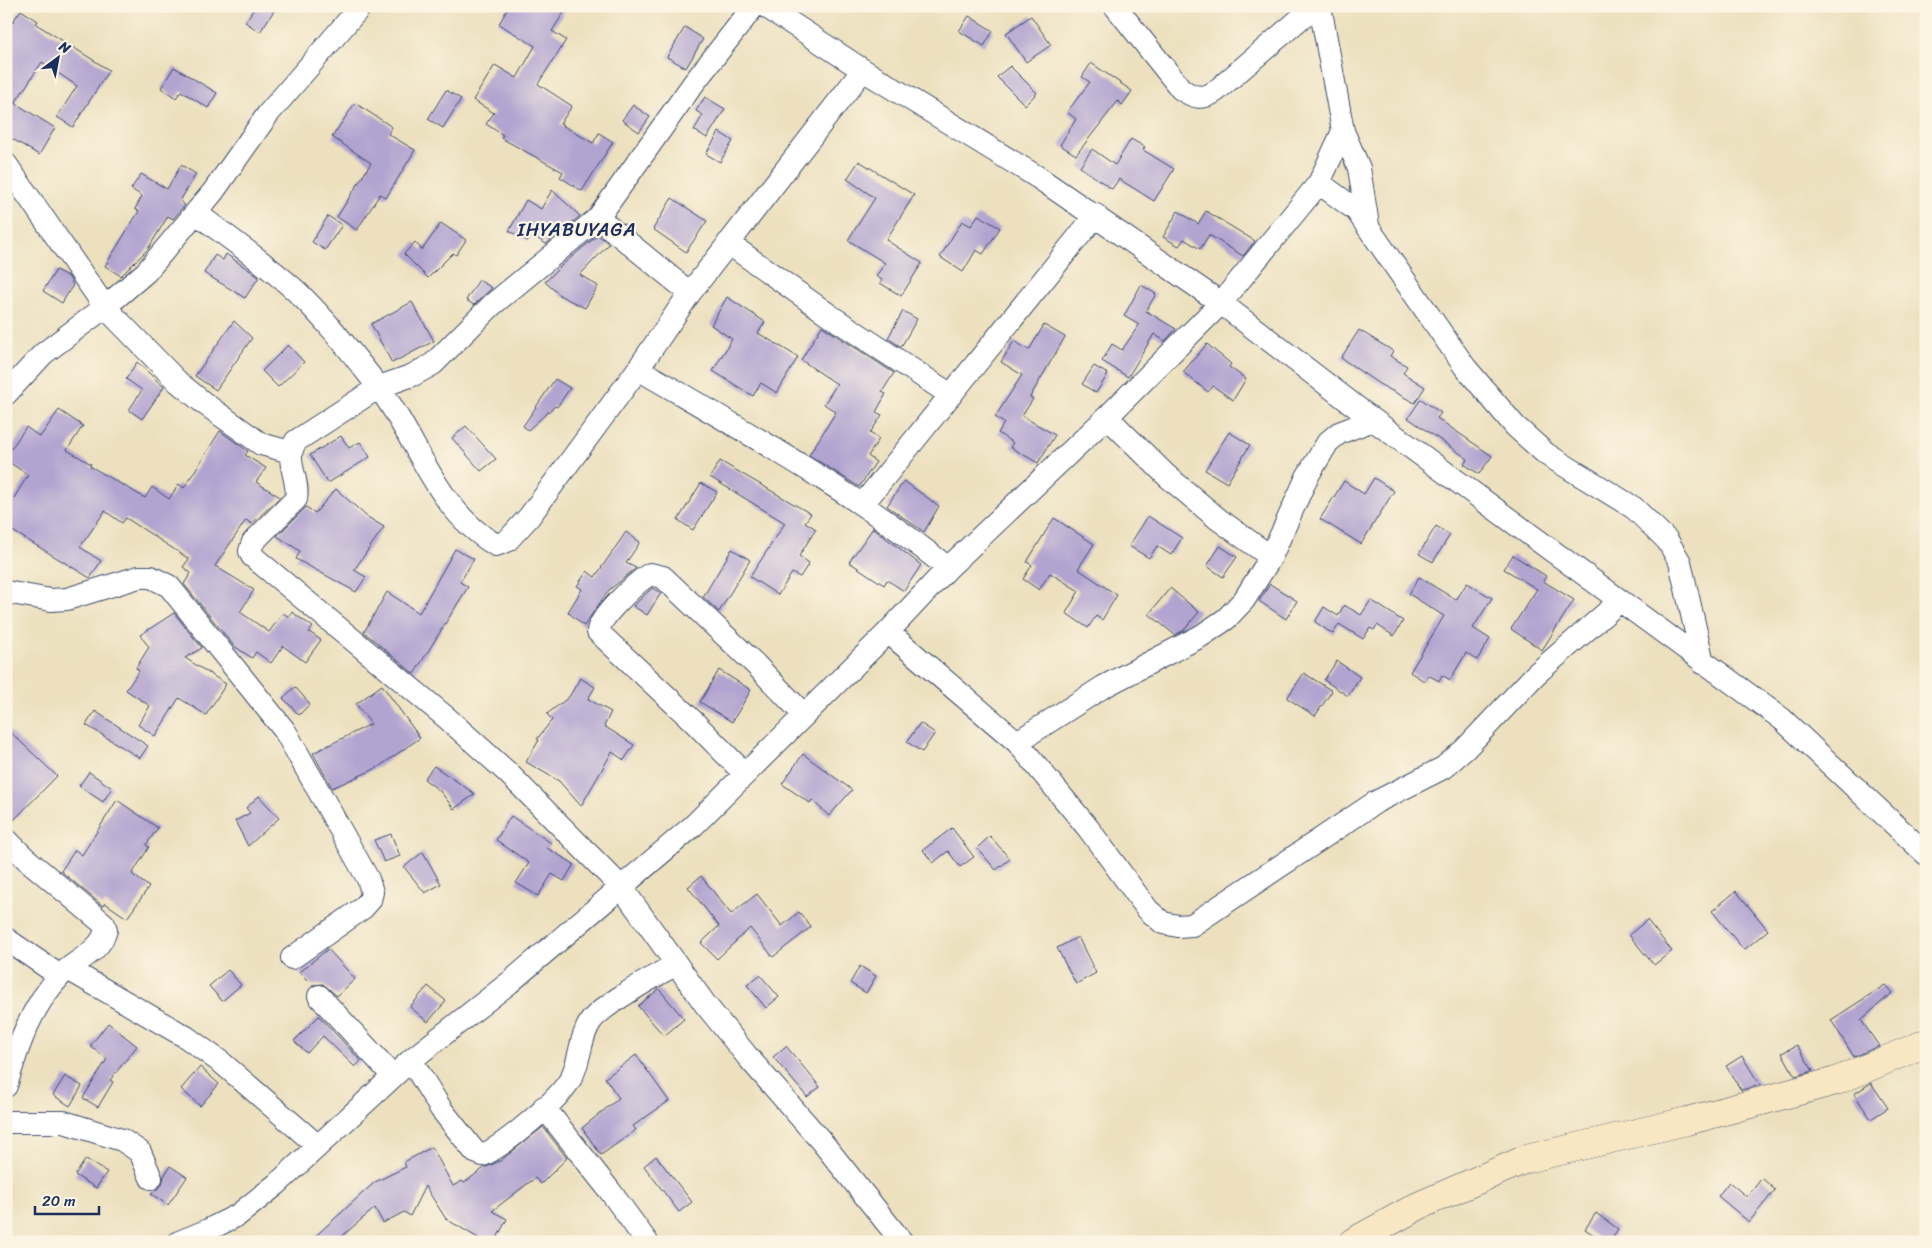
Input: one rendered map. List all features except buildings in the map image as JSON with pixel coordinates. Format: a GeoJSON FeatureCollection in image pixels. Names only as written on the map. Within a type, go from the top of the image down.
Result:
{"type":"FeatureCollection","features":[{"type":"Feature","properties":{"kind":"street"},"geometry":{"type":"LineString","coordinates":[[6,394],[43,354],[146,272],[196,213],[268,114],[361,6]]}},
{"type":"Feature","properties":{"kind":"street"},"geometry":{"type":"LineString","coordinates":[[754,6],[693,84],[598,218],[492,305],[434,364],[414,375],[379,387],[296,441],[290,452],[297,484],[296,499],[253,542],[250,551],[252,556],[448,719],[507,772],[622,888],[676,964],[741,1048],[822,1142],[902,1242]]}},
{"type":"Feature","properties":{"kind":"street"},"geometry":{"type":"LineString","coordinates":[[765,6],[863,70],[1096,215],[1221,304],[1373,420],[1782,719],[1926,854]]}},
{"type":"Feature","properties":{"kind":"street"},"geometry":{"type":"LineString","coordinates":[[1115,6],[1181,89],[1195,98],[1201,98],[1208,96],[1216,90],[1315,6]]}},
{"type":"Feature","properties":{"kind":"street"},"geometry":{"type":"LineString","coordinates":[[1320,6],[1343,131],[1354,151],[1359,168],[1368,224]]}},
{"type":"Feature","properties":{"kind":"street"},"geometry":{"type":"LineString","coordinates":[[196,213],[295,290],[332,328],[379,387],[436,484],[460,516],[481,536],[496,545],[507,541],[529,517],[638,369],[690,292],[863,70]]}},
{"type":"Feature","properties":{"kind":"street"},"geometry":{"type":"LineString","coordinates":[[179,1242],[238,1215],[277,1184],[392,1076],[509,983],[560,937],[622,888],[694,826],[888,632],[948,568],[1108,417],[1221,304],[1319,183],[1343,131]]}},
{"type":"Feature","properties":{"kind":"street"},"geometry":{"type":"LineString","coordinates":[[6,164],[104,307],[178,382],[205,404],[261,444],[290,452]]}},
{"type":"Feature","properties":{"kind":"street"},"geometry":{"type":"LineString","coordinates":[[1319,183],[1356,210],[1368,224],[1459,360],[1515,426],[1546,454],[1634,508],[1667,540],[1680,562],[1703,663]]}},
{"type":"Feature","properties":{"kind":"street"},"geometry":{"type":"LineString","coordinates":[[862,505],[1096,215]]}},
{"type":"Feature","properties":{"kind":"street"},"geometry":{"type":"LineString","coordinates":[[598,218],[690,292]]}},
{"type":"Feature","properties":{"kind":"street"},"geometry":{"type":"LineString","coordinates":[[728,244],[832,318],[951,395]]}},
{"type":"Feature","properties":{"kind":"street"},"geometry":{"type":"LineString","coordinates":[[638,369],[739,428],[862,505],[913,540],[948,568]]}},
{"type":"Feature","properties":{"kind":"street"},"geometry":{"type":"LineString","coordinates":[[1108,417],[1167,476],[1218,519],[1271,557]]}},
{"type":"Feature","properties":{"kind":"street"},"geometry":{"type":"LineString","coordinates":[[1017,742],[1095,691],[1201,636],[1226,619],[1244,600],[1271,557],[1307,477],[1328,442],[1339,433],[1373,420]]}},
{"type":"Feature","properties":{"kind":"street"},"geometry":{"type":"LineString","coordinates":[[745,774],[686,714],[598,632],[597,627],[601,621],[642,579],[650,574],[663,577],[756,665],[804,715]]}},
{"type":"Feature","properties":{"kind":"street"},"geometry":{"type":"LineString","coordinates":[[6,592],[50,600],[67,599],[139,577],[151,577],[161,580],[169,586],[239,672],[285,731],[344,832],[368,879],[372,892],[370,900],[363,908],[292,958]]}},
{"type":"Feature","properties":{"kind":"street"},"geometry":{"type":"LineString","coordinates":[[888,632],[1017,742],[1088,828],[1148,910],[1163,923],[1178,926],[1192,925],[1376,802],[1443,768],[1465,749],[1536,674],[1620,601]]}},
{"type":"Feature","properties":{"kind":"street"},"geometry":{"type":"LineString","coordinates":[[6,839],[25,858],[104,924],[106,930],[104,938],[82,959],[64,972],[23,1032],[6,1086]]}},
{"type":"Feature","properties":{"kind":"street"},"geometry":{"type":"LineString","coordinates":[[6,939],[193,1042],[222,1063],[318,1146]]}},
{"type":"Feature","properties":{"kind":"street"},"geometry":{"type":"LineString","coordinates":[[411,1060],[441,1109],[475,1152],[483,1155],[520,1129],[571,1079],[584,1035],[591,1020],[602,1010],[676,964]]}},
{"type":"Feature","properties":{"kind":"street"},"geometry":{"type":"LineString","coordinates":[[319,996],[392,1076]]}},
{"type":"Feature","properties":{"kind":"street"},"geometry":{"type":"LineString","coordinates":[[1353,1242],[1418,1206],[1526,1159],[1696,1119],[1823,1085],[1926,1043]]}},
{"type":"Feature","properties":{"kind":"street"},"geometry":{"type":"LineString","coordinates":[[544,1107],[610,1191],[647,1242]]}},
{"type":"Feature","properties":{"kind":"street"},"geometry":{"type":"LineString","coordinates":[[6,1122],[64,1122],[122,1140],[140,1152],[151,1178]]}},
{"type":"Feature","properties":{"kind":"district","name":"IHYABUYAGA"},"geometry":{"type":"Point","coordinates":[577,229]}}]}
